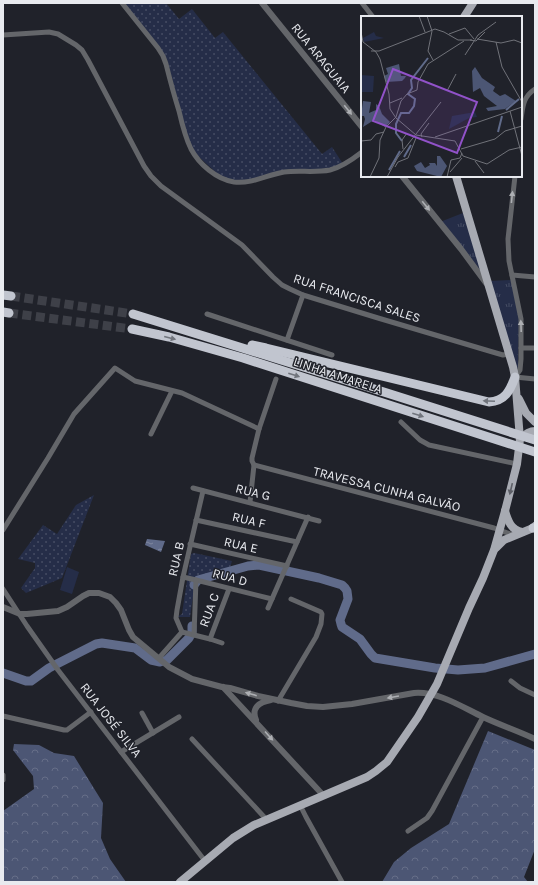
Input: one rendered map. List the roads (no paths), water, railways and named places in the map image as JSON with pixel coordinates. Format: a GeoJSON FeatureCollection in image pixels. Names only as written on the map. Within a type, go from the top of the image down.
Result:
{"type":"FeatureCollection","features":[{"type":"Feature","properties":{"kind":"highway","name":"LINHA AMARELA"},"geometry":{"type":"LineString","coordinates":[[133,314],[535,440]]}},
{"type":"Feature","properties":{"kind":"highway","name":"LINHA AMARELA"},"geometry":{"type":"LineString","coordinates":[[132,329],[243,358],[535,452]]}},
{"type":"Feature","properties":{"kind":"highway"},"geometry":{"type":"LineString","coordinates":[[219,340],[266,348],[488,402],[494,402],[504,397],[510,390],[515,377]]}},
{"type":"Feature","properties":{"kind":"main road"},"geometry":{"type":"LineString","coordinates":[[465,16],[473,3]]}},
{"type":"Feature","properties":{"kind":"main road"},"geometry":{"type":"LineString","coordinates":[[180,882],[233,838],[254,824],[367,776],[382,767],[387,762],[418,717],[437,684],[494,550],[517,464],[520,438],[515,377],[456,177]]}},
{"type":"Feature","properties":{"kind":"main road"},"geometry":{"type":"LineString","coordinates":[[474,267],[482,262]]}},
{"type":"Feature","properties":{"kind":"main road"},"geometry":{"type":"LineString","coordinates":[[516,393],[526,413],[535,422]]}},
{"type":"Feature","properties":{"kind":"main road"},"geometry":{"type":"LineString","coordinates":[[520,438],[527,433],[535,431]]}},
{"type":"Feature","properties":{"kind":"main road"},"geometry":{"type":"LineString","coordinates":[[505,511],[512,527],[522,532]]}},
{"type":"Feature","properties":{"kind":"main road"},"geometry":{"type":"LineString","coordinates":[[494,550],[504,540],[534,527]]}},
{"type":"Feature","properties":{"kind":"street"},"geometry":{"type":"LineString","coordinates":[[122,3],[163,56],[188,142],[198,159],[213,173],[234,182],[250,181],[283,172],[330,170],[347,163],[361,153]]}},
{"type":"Feature","properties":{"kind":"street","name":"RUA ARAGUAIA"},"geometry":{"type":"LineString","coordinates":[[262,3],[361,126]]}},
{"type":"Feature","properties":{"kind":"street"},"geometry":{"type":"LineString","coordinates":[[362,3],[372,16]]}},
{"type":"Feature","properties":{"kind":"street","name":"RUA FRANCISCA SALES"},"geometry":{"type":"LineString","coordinates":[[3,35],[49,32],[58,34],[82,50],[144,166],[151,176],[161,186],[242,245],[282,285],[303,295],[470,346],[503,355],[509,354]]}},
{"type":"Feature","properties":{"kind":"street"},"geometry":{"type":"LineString","coordinates":[[522,108],[528,94],[535,89]]}},
{"type":"Feature","properties":{"kind":"street"},"geometry":{"type":"LineString","coordinates":[[403,177],[490,288]]}},
{"type":"Feature","properties":{"kind":"street"},"geometry":{"type":"LineString","coordinates":[[514,177],[508,239],[509,261],[521,319],[520,370],[515,377],[535,379]]}},
{"type":"Feature","properties":{"kind":"street"},"geometry":{"type":"LineString","coordinates":[[512,275],[535,277]]}},
{"type":"Feature","properties":{"kind":"street"},"geometry":{"type":"LineString","coordinates":[[288,340],[303,295]]}},
{"type":"Feature","properties":{"kind":"street"},"geometry":{"type":"LineString","coordinates":[[207,314],[332,355]]}},
{"type":"Feature","properties":{"kind":"street"},"geometry":{"type":"LineString","coordinates":[[521,348],[535,348]]}},
{"type":"Feature","properties":{"kind":"street"},"geometry":{"type":"LineString","coordinates":[[3,530],[74,414],[115,368],[135,381],[182,393],[259,429]]}},
{"type":"Feature","properties":{"kind":"street"},"geometry":{"type":"LineString","coordinates":[[250,502],[254,465],[252,458],[259,429],[276,380]]}},
{"type":"Feature","properties":{"kind":"street"},"geometry":{"type":"LineString","coordinates":[[151,434],[172,391]]}},
{"type":"Feature","properties":{"kind":"street"},"geometry":{"type":"LineString","coordinates":[[401,422],[420,440],[429,445],[517,464]]}},
{"type":"Feature","properties":{"kind":"street","name":"TRAVESSA CUNHA GALVÃO"},"geometry":{"type":"LineString","coordinates":[[254,465],[487,526],[513,535]]}},
{"type":"Feature","properties":{"kind":"street","name":"RUA G"},"geometry":{"type":"LineString","coordinates":[[193,488],[319,521]]}},
{"type":"Feature","properties":{"kind":"street","name":"RUA B"},"geometry":{"type":"LineString","coordinates":[[184,632],[176,618],[176,610],[182,577],[203,491]]}},
{"type":"Feature","properties":{"kind":"street"},"geometry":{"type":"LineString","coordinates":[[268,608],[308,518]]}},
{"type":"Feature","properties":{"kind":"street","name":"RUA F"},"geometry":{"type":"LineString","coordinates":[[196,520],[297,542]]}},
{"type":"Feature","properties":{"kind":"street","name":"RUA E"},"geometry":{"type":"LineString","coordinates":[[190,544],[286,566]]}},
{"type":"Feature","properties":{"kind":"street","name":"RUA D"},"geometry":{"type":"LineString","coordinates":[[182,577],[272,599]]}},
{"type":"Feature","properties":{"kind":"street"},"geometry":{"type":"LineString","coordinates":[[193,635],[196,580]]}},
{"type":"Feature","properties":{"kind":"street","name":"RUA JOSÉ SILVA"},"geometry":{"type":"LineString","coordinates":[[3,589],[58,670],[205,861]]}},
{"type":"Feature","properties":{"kind":"street","name":"RUA C"},"geometry":{"type":"LineString","coordinates":[[210,639],[229,589]]}},
{"type":"Feature","properties":{"kind":"street"},"geometry":{"type":"LineString","coordinates":[[3,608],[20,614],[58,611],[89,593],[99,593],[110,597],[116,603],[121,610],[133,637],[169,667],[192,679],[275,700],[307,706],[323,707],[352,704],[423,692],[448,700],[535,739]]}},
{"type":"Feature","properties":{"kind":"street"},"geometry":{"type":"LineString","coordinates":[[256,722],[254,716],[255,709],[262,702],[275,700],[316,636],[321,624],[321,612],[291,599]]}},
{"type":"Feature","properties":{"kind":"street"},"geometry":{"type":"LineString","coordinates":[[159,658],[184,632],[222,643]]}},
{"type":"Feature","properties":{"kind":"street"},"geometry":{"type":"LineString","coordinates":[[511,682],[535,695]]}},
{"type":"Feature","properties":{"kind":"street"},"geometry":{"type":"LineString","coordinates":[[223,687],[323,795]]}},
{"type":"Feature","properties":{"kind":"street"},"geometry":{"type":"LineString","coordinates":[[3,716],[67,730],[91,712]]}},
{"type":"Feature","properties":{"kind":"street"},"geometry":{"type":"LineString","coordinates":[[142,713],[153,733]]}},
{"type":"Feature","properties":{"kind":"street"},"geometry":{"type":"LineString","coordinates":[[121,752],[179,717]]}},
{"type":"Feature","properties":{"kind":"street"},"geometry":{"type":"LineString","coordinates":[[408,831],[427,818],[432,811],[483,717]]}},
{"type":"Feature","properties":{"kind":"street"},"geometry":{"type":"LineString","coordinates":[[192,739],[266,819]]}},
{"type":"Feature","properties":{"kind":"street"},"geometry":{"type":"LineString","coordinates":[[3,775],[3,780]]}},
{"type":"Feature","properties":{"kind":"street"},"geometry":{"type":"LineString","coordinates":[[300,805],[342,882]]}},
{"type":"Feature","properties":{"kind":"water"},"geometry":{"type":"Polygon","coordinates":[[[147,539],[165,541],[161,552],[145,545],[147,539]]]}},
{"type":"Feature","properties":{"kind":"waterway"},"geometry":{"type":"LineString","coordinates":[[194,585],[198,580],[248,566],[259,565],[319,578],[342,585],[347,591],[348,599],[340,620],[342,627],[360,639],[375,658],[435,668],[458,670],[485,668],[535,654]]}},
{"type":"Feature","properties":{"kind":"waterway"},"geometry":{"type":"LineString","coordinates":[[3,673],[26,681],[31,681],[49,668],[96,644],[102,643],[135,648],[151,660],[160,662],[167,660],[189,638],[192,632],[192,626]]}},
{"type":"Feature","properties":{"kind":"tunnel"},"geometry":{"type":"LineString","coordinates":[[11,296],[133,314]]}},
{"type":"Feature","properties":{"kind":"tunnel"},"geometry":{"type":"LineString","coordinates":[[9,313],[132,329]]}}]}
